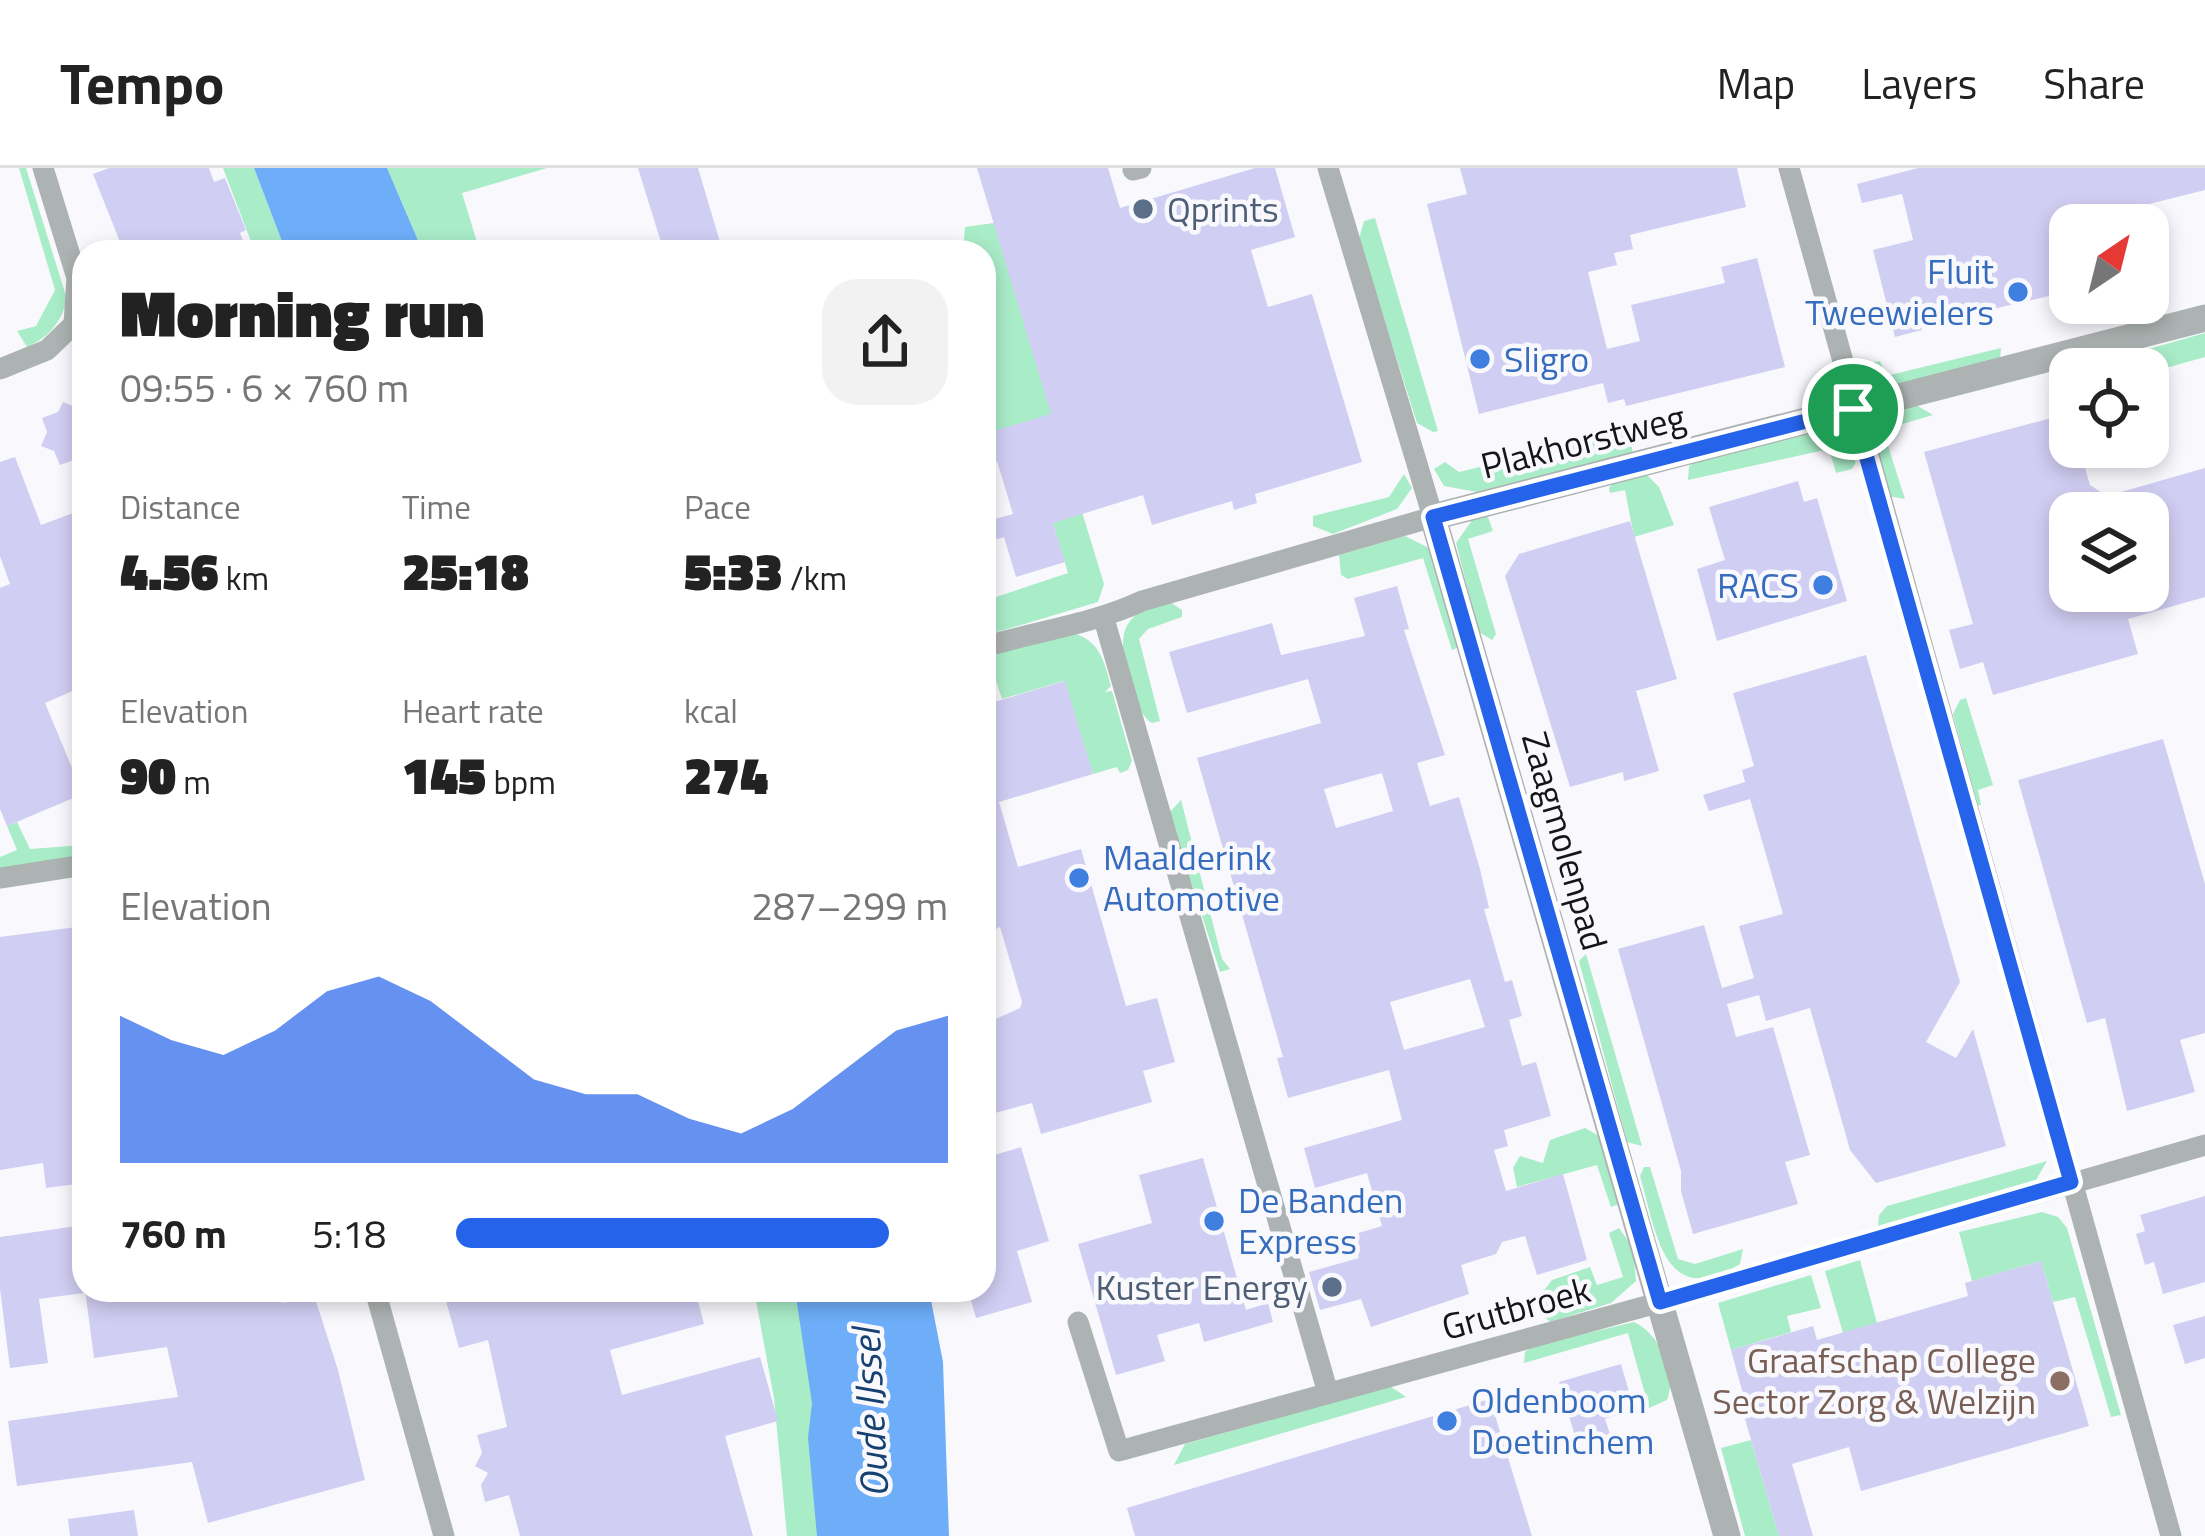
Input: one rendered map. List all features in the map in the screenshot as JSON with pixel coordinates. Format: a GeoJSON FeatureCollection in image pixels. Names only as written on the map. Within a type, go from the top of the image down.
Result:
{"type":"FeatureCollection","features":[{"type":"Feature","properties":{"kind":"street"},"geometry":{"type":"LineString","coordinates":[[43,168],[72,262]]}},
{"type":"Feature","properties":{"kind":"street","name":"Zaagmolenpad"},"geometry":{"type":"LineString","coordinates":[[1328,168],[1727,1536]]}},
{"type":"Feature","properties":{"kind":"street"},"geometry":{"type":"LineString","coordinates":[[1790,168],[1853,409],[2171,1536]]}},
{"type":"Feature","properties":{"kind":"street","name":"Plakhorstweg"},"geometry":{"type":"LineString","coordinates":[[996,644],[1064,624],[1104,619],[1142,601],[1433,517],[2205,318]]}},
{"type":"Feature","properties":{"kind":"street"},"geometry":{"type":"LineString","coordinates":[[0,369],[47,350],[72,326]]}},
{"type":"Feature","properties":{"kind":"street"},"geometry":{"type":"LineString","coordinates":[[1104,619],[1328,1393]]}},
{"type":"Feature","properties":{"kind":"street"},"geometry":{"type":"LineString","coordinates":[[0,878],[72,867]]}},
{"type":"Feature","properties":{"kind":"street","name":"Grutbroek"},"geometry":{"type":"LineString","coordinates":[[1078,1322],[1119,1451],[1660,1302],[2205,1144]]}},
{"type":"Feature","properties":{"kind":"street"},"geometry":{"type":"LineString","coordinates":[[378,1302],[444,1536]]}},
{"type":"Feature","properties":{"kind":"green space"},"geometry":{"type":"Polygon","coordinates":[[[19,168],[26,168],[67,299],[53,328],[27,347],[17,331],[36,326],[55,290],[19,168]]]}},
{"type":"Feature","properties":{"kind":"green space"},"geometry":{"type":"Polygon","coordinates":[[[223,168],[254,168],[281,240],[250,240],[223,168]]]}},
{"type":"Feature","properties":{"kind":"green space"},"geometry":{"type":"Polygon","coordinates":[[[387,168],[547,168],[462,193],[476,240],[418,240],[387,168]]]}},
{"type":"Feature","properties":{"kind":"green space"},"geometry":{"type":"Polygon","coordinates":[[[1375,218],[1438,431],[1417,423],[1359,239],[1364,221],[1375,218]]]}},
{"type":"Feature","properties":{"kind":"green space"},"geometry":{"type":"Polygon","coordinates":[[[994,223],[1104,584],[1098,602],[996,632],[996,597],[1068,573],[1023,423],[996,431],[996,240],[964,240],[965,227],[994,223]]]}},
{"type":"Feature","properties":{"kind":"green space"},"geometry":{"type":"Polygon","coordinates":[[[2205,333],[2205,357],[2169,367],[2169,348],[2152,348],[2205,333]]]}},
{"type":"Feature","properties":{"kind":"green space"},"geometry":{"type":"Polygon","coordinates":[[[2001,348],[2000,360],[1886,390],[1864,380],[1857,365],[1880,361],[1886,376],[2001,348]]]}},
{"type":"Feature","properties":{"kind":"green space"},"geometry":{"type":"Polygon","coordinates":[[[1916,405],[1933,415],[1899,425],[1888,446],[1905,499],[1888,496],[1877,441],[1888,420],[1916,405]]]}},
{"type":"Feature","properties":{"kind":"green space"},"geometry":{"type":"Polygon","coordinates":[[[1823,430],[1848,445],[1856,462],[1852,469],[1836,473],[1829,449],[1688,480],[1689,466],[1698,459],[1823,430]]]}},
{"type":"Feature","properties":{"kind":"green space"},"geometry":{"type":"Polygon","coordinates":[[[1629,431],[1633,454],[1477,492],[1444,486],[1434,469],[1445,462],[1459,472],[1629,431]]]}},
{"type":"Feature","properties":{"kind":"green space"},"geometry":{"type":"Polygon","coordinates":[[[1404,474],[1412,488],[1397,509],[1333,534],[1313,526],[1313,516],[1389,497],[1404,474]]]}},
{"type":"Feature","properties":{"kind":"green space"},"geometry":{"type":"Polygon","coordinates":[[[1647,475],[1659,487],[1674,525],[1634,537],[1625,490],[1610,493],[1609,488],[1647,475]]]}},
{"type":"Feature","properties":{"kind":"green space"},"geometry":{"type":"Polygon","coordinates":[[[1487,514],[1493,531],[1468,539],[1496,634],[1492,640],[1479,632],[1456,543],[1475,516],[1487,514]]]}},
{"type":"Feature","properties":{"kind":"green space"},"geometry":{"type":"Polygon","coordinates":[[[1405,536],[1427,547],[1434,557],[1459,647],[1452,650],[1423,558],[1348,579],[1341,575],[1339,555],[1405,536]]]}},
{"type":"Feature","properties":{"kind":"green space"},"geometry":{"type":"Polygon","coordinates":[[[1170,602],[1182,610],[1182,617],[1148,629],[1139,639],[1160,721],[1152,723],[1132,692],[1124,661],[1124,634],[1136,615],[1170,602]]]}},
{"type":"Feature","properties":{"kind":"green space"},"geometry":{"type":"Polygon","coordinates":[[[1076,634],[1096,648],[1111,686],[1105,692],[1112,691],[1132,761],[1128,770],[1120,773],[1117,767],[1093,774],[1064,681],[1002,699],[996,681],[998,653],[1076,634]]]}},
{"type":"Feature","properties":{"kind":"green space"},"geometry":{"type":"Polygon","coordinates":[[[1966,698],[1993,785],[1978,790],[1981,805],[1977,806],[1953,714],[1966,698]]]}},
{"type":"Feature","properties":{"kind":"green space"},"geometry":{"type":"Polygon","coordinates":[[[1181,800],[1222,959],[1230,969],[1220,972],[1169,813],[1181,800]]]}},
{"type":"Feature","properties":{"kind":"green space"},"geometry":{"type":"Polygon","coordinates":[[[17,822],[30,849],[72,846],[72,860],[0,875],[0,857],[17,850],[7,826],[17,822]]]}},
{"type":"Feature","properties":{"kind":"green space"},"geometry":{"type":"Polygon","coordinates":[[[1586,954],[1642,1146],[1627,1142],[1579,961],[1586,954]]]}},
{"type":"Feature","properties":{"kind":"green space"},"geometry":{"type":"Polygon","coordinates":[[[1585,1128],[1599,1136],[1619,1204],[1611,1207],[1597,1165],[1517,1187],[1513,1168],[1520,1156],[1543,1163],[1550,1140],[1585,1128]]]}},
{"type":"Feature","properties":{"kind":"green space"},"geometry":{"type":"Polygon","coordinates":[[[2047,1161],[2036,1180],[2028,1184],[1878,1227],[1879,1215],[1887,1206],[2047,1161]]]}},
{"type":"Feature","properties":{"kind":"green space"},"geometry":{"type":"Polygon","coordinates":[[[1644,1167],[1650,1167],[1678,1259],[1695,1264],[1743,1249],[1740,1264],[1714,1276],[1694,1278],[1679,1271],[1658,1240],[1640,1176],[1644,1167]]]}},
{"type":"Feature","properties":{"kind":"green space"},"geometry":{"type":"Polygon","coordinates":[[[2042,1212],[2058,1217],[2067,1228],[2121,1415],[2111,1417],[2075,1297],[2053,1302],[2041,1261],[1972,1281],[1959,1232],[2042,1212]]]}},
{"type":"Feature","properties":{"kind":"green space"},"geometry":{"type":"Polygon","coordinates":[[[1619,1228],[1633,1248],[1636,1281],[1611,1303],[1550,1322],[1533,1305],[1552,1280],[1590,1267],[1597,1285],[1623,1277],[1609,1233],[1619,1228]]]}},
{"type":"Feature","properties":{"kind":"green space"},"geometry":{"type":"Polygon","coordinates":[[[1860,1260],[1877,1323],[1843,1333],[1825,1271],[1860,1260]]]}},
{"type":"Feature","properties":{"kind":"green space"},"geometry":{"type":"Polygon","coordinates":[[[1811,1275],[1821,1308],[1787,1316],[1791,1332],[1731,1350],[1718,1303],[1811,1275]]]}},
{"type":"Feature","properties":{"kind":"green space"},"geometry":{"type":"Polygon","coordinates":[[[756,1302],[798,1302],[834,1536],[787,1536],[774,1398],[756,1302]]]}},
{"type":"Feature","properties":{"kind":"green space"},"geometry":{"type":"Polygon","coordinates":[[[1634,1322],[1658,1345],[1670,1378],[1667,1400],[1649,1408],[1628,1333],[1524,1363],[1525,1352],[1533,1346],[1634,1322]]]}},
{"type":"Feature","properties":{"kind":"green space"},"geometry":{"type":"Polygon","coordinates":[[[1390,1386],[1406,1397],[1174,1465],[1185,1444],[1390,1386]]]}},
{"type":"Feature","properties":{"kind":"green space"},"geometry":{"type":"Polygon","coordinates":[[[1751,1440],[1779,1536],[1745,1536],[1721,1448],[1751,1440]]]}},
{"type":"Feature","properties":{"kind":"water"},"geometry":{"type":"Polygon","coordinates":[[[254,168],[387,168],[418,240],[281,240],[254,168]]]}},
{"type":"Feature","properties":{"kind":"water","name":"Oude IJssel"},"geometry":{"type":"Polygon","coordinates":[[[797,1302],[931,1302],[943,1362],[949,1536],[817,1536],[808,1438],[812,1403],[797,1302]]]}},
{"type":"Feature","properties":{"kind":"building"},"geometry":{"type":"Polygon","coordinates":[[[109,168],[209,168],[214,182],[225,178],[246,230],[240,233],[243,240],[119,240],[93,174],[109,168]]]}},
{"type":"Feature","properties":{"kind":"building"},"geometry":{"type":"Polygon","coordinates":[[[638,168],[698,168],[719,240],[660,240],[638,168]]]}},
{"type":"Feature","properties":{"kind":"building"},"geometry":{"type":"Polygon","coordinates":[[[977,168],[1108,168],[1120,208],[1255,168],[1275,168],[1295,237],[1251,250],[1268,307],[1312,294],[1362,462],[1255,494],[1257,503],[1234,510],[1232,501],[1152,525],[1143,495],[1053,523],[1065,562],[1016,577],[1004,537],[996,539],[996,519],[1013,514],[996,461],[996,430],[1051,414],[977,168]]]}},
{"type":"Feature","properties":{"kind":"building"},"geometry":{"type":"Polygon","coordinates":[[[1460,168],[1737,168],[1746,207],[1630,235],[1633,249],[1614,253],[1617,265],[1588,272],[1607,349],[1640,341],[1631,305],[1725,283],[1721,267],[1757,258],[1785,367],[1626,406],[1624,399],[1608,403],[1603,383],[1479,414],[1427,204],[1467,194],[1460,168]]]}},
{"type":"Feature","properties":{"kind":"building"},"geometry":{"type":"Polygon","coordinates":[[[1918,168],[2205,168],[2205,190],[2149,204],[2049,204],[2049,296],[1921,326],[1922,330],[1895,337],[1873,250],[1913,240],[1902,194],[1862,203],[1857,184],[1918,168]]]}},
{"type":"Feature","properties":{"kind":"building"},"geometry":{"type":"Polygon","coordinates":[[[63,402],[72,406],[72,461],[60,465],[54,451],[41,446],[47,432],[42,418],[58,412],[63,402]]]}},
{"type":"Feature","properties":{"kind":"building"},"geometry":{"type":"Polygon","coordinates":[[[2049,419],[2049,468],[2085,468],[2090,485],[2101,492],[2049,492],[2049,612],[2152,612],[2128,619],[2138,654],[1993,695],[1983,662],[1960,669],[1949,630],[1973,624],[1924,452],[2049,419]]]}},
{"type":"Feature","properties":{"kind":"building"},"geometry":{"type":"Polygon","coordinates":[[[15,457],[41,525],[72,513],[72,691],[45,703],[72,768],[72,799],[7,826],[0,809],[0,588],[10,584],[0,556],[0,462],[15,457]]]}},
{"type":"Feature","properties":{"kind":"building"},"geometry":{"type":"Polygon","coordinates":[[[2205,468],[2205,597],[2169,607],[2169,492],[2121,492],[2205,468]]]}},
{"type":"Feature","properties":{"kind":"building"},"geometry":{"type":"Polygon","coordinates":[[[1798,481],[1804,502],[1817,498],[1847,601],[1717,641],[1697,569],[1725,560],[1709,507],[1798,481]]]}},
{"type":"Feature","properties":{"kind":"building"},"geometry":{"type":"Polygon","coordinates":[[[1630,521],[1677,679],[1636,691],[1659,771],[1624,781],[1623,772],[1570,787],[1505,576],[1519,554],[1630,521]]]}},
{"type":"Feature","properties":{"kind":"building"},"geometry":{"type":"Polygon","coordinates":[[[1397,586],[1409,629],[1404,630],[1445,755],[1417,763],[1430,806],[1459,797],[1505,982],[1512,980],[1522,1016],[1509,1020],[1522,1066],[1536,1062],[1551,1116],[1504,1130],[1508,1146],[1494,1150],[1506,1191],[1563,1174],[1587,1260],[1537,1275],[1525,1236],[1502,1242],[1496,1254],[1461,1265],[1469,1294],[1371,1327],[1361,1299],[1320,1310],[1309,1272],[1359,1258],[1352,1235],[1382,1226],[1367,1173],[1315,1188],[1304,1148],[1402,1120],[1389,1070],[1288,1098],[1277,1058],[1283,1057],[1197,758],[1321,723],[1308,679],[1187,713],[1169,652],[1272,623],[1281,655],[1365,636],[1354,598],[1397,586]],[[1382,773],[1324,789],[1336,828],[1393,811],[1382,773]],[[1470,979],[1390,1002],[1404,1050],[1485,1027],[1470,979]]]}},
{"type":"Feature","properties":{"kind":"building"},"geometry":{"type":"Polygon","coordinates":[[[1866,655],[1960,982],[1926,1042],[1956,1058],[1973,1029],[2006,1146],[1876,1183],[1850,1150],[1810,1008],[1766,1021],[1759,995],[1727,1004],[1736,1037],[1773,1027],[1810,1155],[1785,1162],[1798,1204],[1693,1234],[1681,1191],[1681,1171],[1618,949],[1704,925],[1722,988],[1754,978],[1739,926],[1783,914],[1750,799],[1709,811],[1703,795],[1745,782],[1742,770],[1754,766],[1733,693],[1866,655]]]}},
{"type":"Feature","properties":{"kind":"building"},"geometry":{"type":"Polygon","coordinates":[[[1065,681],[1093,774],[999,802],[1018,867],[1081,849],[1126,1006],[1157,998],[1175,1062],[1143,1071],[1152,1102],[1041,1134],[1032,1103],[996,1113],[996,1019],[1020,1008],[1022,1002],[1000,927],[996,929],[996,701],[1065,681]]]}},
{"type":"Feature","properties":{"kind":"building"},"geometry":{"type":"Polygon","coordinates":[[[2163,739],[2205,884],[2205,1033],[2180,1040],[2195,1092],[2127,1111],[2105,1018],[2087,1023],[2018,780],[2163,739]]]}},
{"type":"Feature","properties":{"kind":"building"},"geometry":{"type":"Polygon","coordinates":[[[72,928],[72,1185],[46,1188],[43,1163],[0,1170],[0,937],[72,928]]]}},
{"type":"Feature","properties":{"kind":"building"},"geometry":{"type":"Polygon","coordinates":[[[1021,1147],[1049,1241],[1017,1251],[1032,1302],[976,1318],[971,1302],[996,1302],[996,1154],[1021,1147]]]}},
{"type":"Feature","properties":{"kind":"building"},"geometry":{"type":"Polygon","coordinates":[[[1203,1158],[1246,1310],[1268,1303],[1273,1322],[1204,1342],[1199,1323],[1157,1335],[1165,1361],[1116,1375],[1078,1244],[1152,1223],[1139,1175],[1203,1158]]]}},
{"type":"Feature","properties":{"kind":"building"},"geometry":{"type":"Polygon","coordinates":[[[2205,1196],[2205,1282],[2163,1294],[2154,1262],[2145,1265],[2136,1234],[2145,1231],[2140,1215],[2205,1196]]]}},
{"type":"Feature","properties":{"kind":"building"},"geometry":{"type":"Polygon","coordinates":[[[72,1227],[72,1295],[39,1299],[48,1363],[10,1368],[0,1289],[0,1237],[72,1227]]]}},
{"type":"Feature","properties":{"kind":"building"},"geometry":{"type":"Polygon","coordinates":[[[2041,1261],[2089,1426],[1861,1491],[1849,1447],[1792,1464],[1813,1536],[1779,1536],[1738,1395],[1743,1394],[1731,1350],[1813,1326],[1817,1340],[1968,1296],[1965,1283],[2041,1261]]]}},
{"type":"Feature","properties":{"kind":"building"},"geometry":{"type":"Polygon","coordinates":[[[87,1302],[316,1302],[365,1480],[208,1523],[192,1462],[17,1486],[8,1421],[178,1397],[167,1347],[94,1358],[87,1302]]]}},
{"type":"Feature","properties":{"kind":"building"},"geometry":{"type":"Polygon","coordinates":[[[446,1302],[698,1302],[704,1324],[610,1350],[622,1395],[760,1357],[778,1421],[725,1436],[753,1536],[520,1536],[509,1495],[485,1502],[481,1485],[488,1473],[475,1466],[482,1453],[477,1435],[507,1427],[488,1340],[459,1348],[446,1302]]]}},
{"type":"Feature","properties":{"kind":"building"},"geometry":{"type":"Polygon","coordinates":[[[2205,1316],[2205,1358],[2185,1364],[2173,1325],[2205,1316]]]}},
{"type":"Feature","properties":{"kind":"building"},"geometry":{"type":"Polygon","coordinates":[[[1621,1364],[1630,1395],[1614,1400],[1618,1415],[1605,1419],[1610,1434],[1577,1443],[1559,1382],[1621,1364]]]}},
{"type":"Feature","properties":{"kind":"building"},"geometry":{"type":"Polygon","coordinates":[[[1490,1399],[1532,1536],[1135,1536],[1127,1508],[1490,1399]]]}},
{"type":"Feature","properties":{"kind":"building"},"geometry":{"type":"Polygon","coordinates":[[[134,1510],[138,1536],[70,1536],[68,1519],[134,1510]]]}},
{"type":"Feature","properties":{"kind":"place","name":"Qprints"},"geometry":{"type":"Point","coordinates":[1143,209]}},
{"type":"Feature","properties":{"kind":"place","name":"Fluit Tweewielers"},"geometry":{"type":"Point","coordinates":[2018,292]}},
{"type":"Feature","properties":{"kind":"place","name":"Sligro"},"geometry":{"type":"Point","coordinates":[1480,359]}},
{"type":"Feature","properties":{"kind":"place","name":"RACS"},"geometry":{"type":"Point","coordinates":[1823,585]}},
{"type":"Feature","properties":{"kind":"place","name":"Maalderink Automotive"},"geometry":{"type":"Point","coordinates":[1079,878]}},
{"type":"Feature","properties":{"kind":"place","name":"De Banden Express"},"geometry":{"type":"Point","coordinates":[1214,1221]}},
{"type":"Feature","properties":{"kind":"place","name":"Kuster Energy"},"geometry":{"type":"Point","coordinates":[1332,1287]}},
{"type":"Feature","properties":{"kind":"place","name":"Graafschap College Sector Zorg & Welzijn"},"geometry":{"type":"Point","coordinates":[2060,1381]}},
{"type":"Feature","properties":{"kind":"place","name":"Oldenboom Doetinchem"},"geometry":{"type":"Point","coordinates":[1447,1421]}},
{"type":"Feature","properties":{"kind":"route"},"geometry":{"type":"LineString","coordinates":[[1853,409],[2071,1182],[1660,1302],[1433,517],[1853,409]]}}]}
